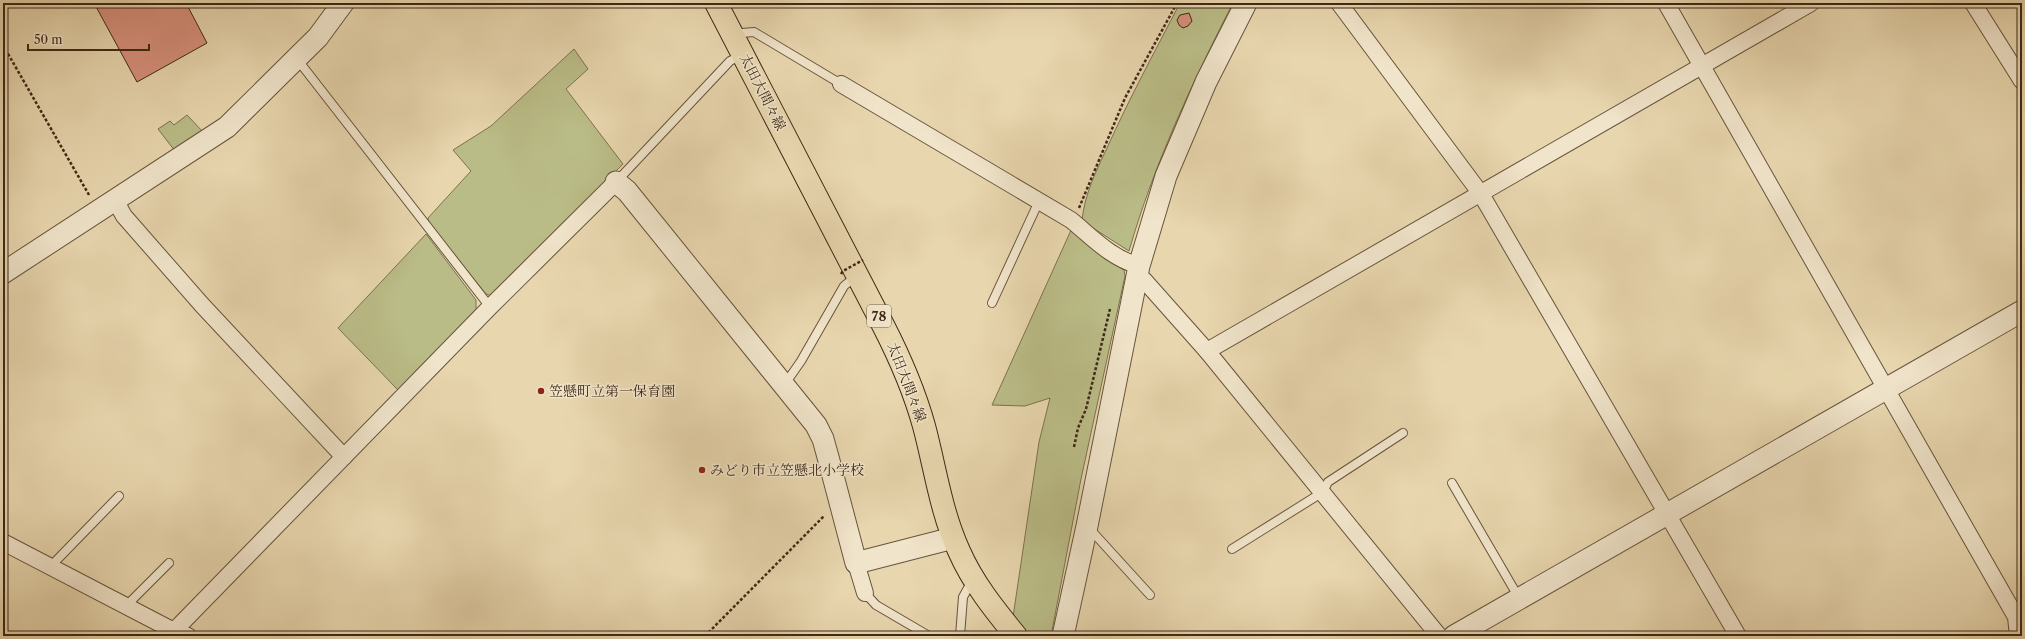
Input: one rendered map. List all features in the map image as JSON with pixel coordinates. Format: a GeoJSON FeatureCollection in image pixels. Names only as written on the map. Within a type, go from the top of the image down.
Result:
{"type":"FeatureCollection","features":[{"type":"Feature","properties":{"kind":"main road","name":"太田大間々線"},"geometry":{"type":"LineString","coordinates":[[716,3],[897,352],[916,400],[953,538],[974,580],[1016,636]]}},
{"type":"Feature","properties":{"kind":"street"},"geometry":{"type":"LineString","coordinates":[[3,273],[227,126],[297,59],[330,22],[343,3]]}},
{"type":"Feature","properties":{"kind":"street"},"geometry":{"type":"LineString","coordinates":[[1063,636],[1139,272],[1166,176],[1206,82],[1246,3]]}},
{"type":"Feature","properties":{"kind":"street"},"geometry":{"type":"LineString","coordinates":[[1339,3],[1481,194],[1738,636]]}},
{"type":"Feature","properties":{"kind":"street"},"geometry":{"type":"LineString","coordinates":[[1666,3],[2019,618],[2018,636]]}},
{"type":"Feature","properties":{"kind":"street"},"geometry":{"type":"LineString","coordinates":[[1207,351],[1811,3]]}},
{"type":"Feature","properties":{"kind":"street"},"geometry":{"type":"LineString","coordinates":[[1973,3],[2022,82]]}},
{"type":"Feature","properties":{"kind":"street"},"geometry":{"type":"LineString","coordinates":[[841,84],[1071,220],[1102,247],[1139,272],[1144,280],[1207,351],[1439,636]]}},
{"type":"Feature","properties":{"kind":"street"},"geometry":{"type":"LineString","coordinates":[[3,542],[177,634],[344,457],[490,307],[616,182],[627,191],[816,425],[823,439],[865,593]]}},
{"type":"Feature","properties":{"kind":"street"},"geometry":{"type":"LineString","coordinates":[[107,206],[124,216],[202,305],[344,457]]}},
{"type":"Feature","properties":{"kind":"street"},"geometry":{"type":"LineString","coordinates":[[1454,636],[2022,311]]}},
{"type":"Feature","properties":{"kind":"street"},"geometry":{"type":"LineString","coordinates":[[856,563],[953,538]]}},
{"type":"Feature","properties":{"kind":"lane"},"geometry":{"type":"LineString","coordinates":[[616,182],[730,61],[738,46],[742,33],[754,32],[841,84]]}},
{"type":"Feature","properties":{"kind":"lane"},"geometry":{"type":"LineString","coordinates":[[297,59],[490,307]]}},
{"type":"Feature","properties":{"kind":"lane"},"geometry":{"type":"LineString","coordinates":[[992,303],[1039,201]]}},
{"type":"Feature","properties":{"kind":"lane"},"geometry":{"type":"LineString","coordinates":[[784,384],[800,361],[854,270]]}},
{"type":"Feature","properties":{"kind":"lane"},"geometry":{"type":"LineString","coordinates":[[1232,549],[1323,492],[1328,482],[1403,433]]}},
{"type":"Feature","properties":{"kind":"lane"},"geometry":{"type":"LineString","coordinates":[[1452,483],[1520,598]]}},
{"type":"Feature","properties":{"kind":"lane"},"geometry":{"type":"LineString","coordinates":[[50,567],[119,496]]}},
{"type":"Feature","properties":{"kind":"lane"},"geometry":{"type":"LineString","coordinates":[[1087,526],[1150,595]]}},
{"type":"Feature","properties":{"kind":"lane"},"geometry":{"type":"LineString","coordinates":[[126,606],[169,564]]}},
{"type":"Feature","properties":{"kind":"lane"},"geometry":{"type":"LineString","coordinates":[[960,636],[963,597],[974,580]]}},
{"type":"Feature","properties":{"kind":"lane"},"geometry":{"type":"LineString","coordinates":[[865,593],[876,605],[929,636]]}},
{"type":"Feature","properties":{"kind":"path"},"geometry":{"type":"LineString","coordinates":[[1071,220],[1079,207],[1126,98],[1176,3]]}},
{"type":"Feature","properties":{"kind":"path"},"geometry":{"type":"LineString","coordinates":[[3,45],[107,206]]}},
{"type":"Feature","properties":{"kind":"path"},"geometry":{"type":"LineString","coordinates":[[1074,447],[1078,428],[1086,409],[1111,305]]}},
{"type":"Feature","properties":{"kind":"path"},"geometry":{"type":"LineString","coordinates":[[705,636],[829,510]]}},
{"type":"Feature","properties":{"kind":"green space"},"geometry":{"type":"Polygon","coordinates":[[[1180,3],[1233,3],[1203,63],[1162,155],[1129,251],[1082,221],[1085,202],[1091,184],[1115,130],[1180,3]]]}},
{"type":"Feature","properties":{"kind":"green space"},"geometry":{"type":"Polygon","coordinates":[[[574,49],[588,69],[566,89],[623,164],[492,296],[486,294],[429,223],[428,218],[471,171],[453,150],[491,126],[574,49]]]}},
{"type":"Feature","properties":{"kind":"green space"},"geometry":{"type":"Polygon","coordinates":[[[187,115],[204,133],[175,151],[158,129],[170,121],[174,125],[187,115]]]}},
{"type":"Feature","properties":{"kind":"green space"},"geometry":{"type":"Polygon","coordinates":[[[1072,228],[1083,236],[1089,246],[1124,270],[1125,276],[1081,479],[1051,636],[1028,636],[1013,617],[1039,442],[1050,398],[1025,406],[992,405],[1072,228]]]}},
{"type":"Feature","properties":{"kind":"green space"},"geometry":{"type":"Polygon","coordinates":[[[426,234],[476,300],[476,312],[398,390],[338,328],[426,234]]]}},
{"type":"Feature","properties":{"kind":"building"},"geometry":{"type":"Polygon","coordinates":[[[94,3],[186,3],[207,43],[137,82],[94,3]]]}},
{"type":"Feature","properties":{"kind":"building"},"geometry":{"type":"Polygon","coordinates":[[[1189,13],[1192,21],[1188,26],[1183,28],[1179,25],[1177,20],[1180,15],[1189,13]]]}},
{"type":"Feature","properties":{"kind":"place","name":"笠懸町立第一保育園"},"geometry":{"type":"Point","coordinates":[541,391]}},
{"type":"Feature","properties":{"kind":"place","name":"みどり市立笠懸北小学校"},"geometry":{"type":"Point","coordinates":[702,470]}}]}
